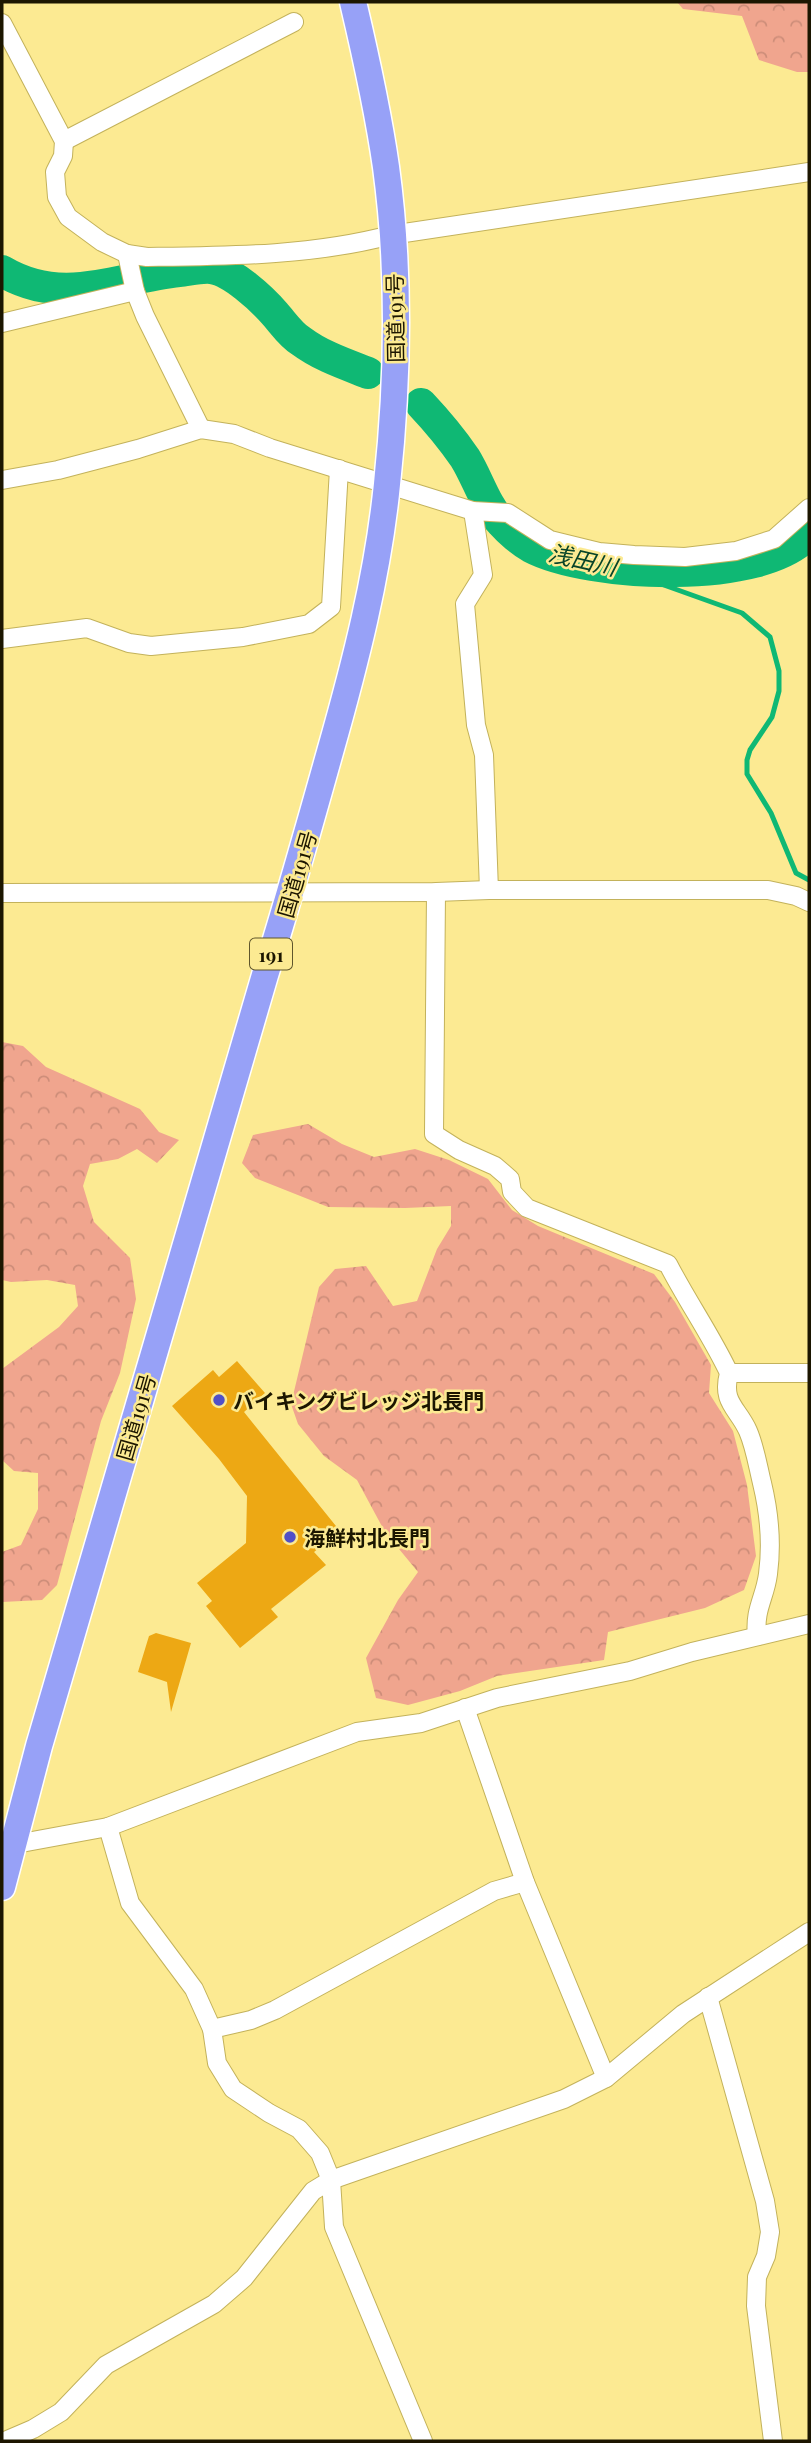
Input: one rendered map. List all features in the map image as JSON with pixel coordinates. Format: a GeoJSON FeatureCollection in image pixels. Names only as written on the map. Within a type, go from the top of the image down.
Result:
{"type":"FeatureCollection","features":[{"type":"Feature","properties":{"kind":"highway","name":"国道191号"},"geometry":{"type":"LineString","coordinates":[[2,1887],[7,1847],[39,1746],[264,975],[291,892],[358,653],[387,485],[396,348],[386,170],[375,102],[353,2]]}},
{"type":"Feature","properties":{"kind":"street"},"geometry":{"type":"LineString","coordinates":[[64,141],[294,22]]}},
{"type":"Feature","properties":{"kind":"street"},"geometry":{"type":"LineString","coordinates":[[2,23],[64,141],[63,156],[55,172],[57,197],[68,217],[102,242],[131,274],[201,429]]}},
{"type":"Feature","properties":{"kind":"street"},"geometry":{"type":"LineString","coordinates":[[2,323],[131,274],[147,257],[274,255],[809,172]]}},
{"type":"Feature","properties":{"kind":"street"},"geometry":{"type":"LineString","coordinates":[[2,480],[71,467],[201,429],[234,434],[387,485],[477,511],[508,513],[550,540],[587,549],[634,555],[685,557],[736,551],[774,539],[809,508]]}},
{"type":"Feature","properties":{"kind":"street"},"geometry":{"type":"LineString","coordinates":[[2,639],[87,628],[130,643],[151,646],[243,637],[309,624],[331,607],[339,469]]}},
{"type":"Feature","properties":{"kind":"street"},"geometry":{"type":"LineString","coordinates":[[477,511],[483,575],[465,604],[476,725],[484,755],[489,890]]}},
{"type":"Feature","properties":{"kind":"street"},"geometry":{"type":"LineString","coordinates":[[2,893],[768,890],[796,896],[809,902]]}},
{"type":"Feature","properties":{"kind":"street"},"geometry":{"type":"LineString","coordinates":[[436,892],[434,1134],[459,1150],[495,1166],[510,1180],[512,1192],[527,1208],[668,1264],[689,1305],[713,1339],[729,1373],[725,1388],[733,1410],[748,1431],[763,1486],[770,1536],[768,1576],[755,1619],[757,1636]]}},
{"type":"Feature","properties":{"kind":"street"},"geometry":{"type":"LineString","coordinates":[[729,1373],[809,1373]]}},
{"type":"Feature","properties":{"kind":"street"},"geometry":{"type":"LineString","coordinates":[[7,1847],[108,1827],[357,1732],[421,1723],[497,1698],[630,1671],[809,1624]]}},
{"type":"Feature","properties":{"kind":"street"},"geometry":{"type":"LineString","coordinates":[[465,1708],[524,1882],[606,2078]]}},
{"type":"Feature","properties":{"kind":"street"},"geometry":{"type":"LineString","coordinates":[[108,1827],[130,1903],[194,1989],[212,2029],[218,2063],[233,2089],[299,2129],[320,2153],[331,2180],[334,2227],[424,2441]]}},
{"type":"Feature","properties":{"kind":"street"},"geometry":{"type":"LineString","coordinates":[[212,2029],[251,2020],[275,2010],[494,1891],[524,1882]]}},
{"type":"Feature","properties":{"kind":"street"},"geometry":{"type":"LineString","coordinates":[[5,2441],[35,2435],[106,2365],[214,2304],[244,2278],[313,2191],[331,2180],[564,2099],[606,2078],[683,2014],[809,1932]]}},
{"type":"Feature","properties":{"kind":"street"},"geometry":{"type":"LineString","coordinates":[[708,1997],[765,2201],[770,2232],[766,2256],[757,2277],[756,2306],[773,2441]]}},
{"type":"Feature","properties":{"kind":"green space"},"geometry":{"type":"Polygon","coordinates":[[[677,2],[809,2],[809,72],[797,72],[759,60],[742,16],[683,9],[677,2]]]}},
{"type":"Feature","properties":{"kind":"green space"},"geometry":{"type":"Polygon","coordinates":[[[2,1042],[23,1046],[46,1067],[140,1109],[159,1132],[179,1140],[157,1163],[137,1149],[118,1159],[90,1164],[83,1186],[94,1222],[130,1258],[136,1299],[120,1373],[101,1421],[57,1585],[42,1600],[2,1602],[2,1552],[21,1545],[38,1509],[38,1473],[14,1471],[2,1460],[2,1369],[59,1327],[78,1306],[75,1285],[47,1280],[2,1280],[2,1042]]]}},
{"type":"Feature","properties":{"kind":"green space"},"geometry":{"type":"Polygon","coordinates":[[[308,1124],[342,1144],[374,1157],[415,1149],[449,1160],[488,1179],[512,1210],[538,1226],[654,1274],[675,1302],[711,1365],[709,1393],[733,1431],[747,1485],[756,1556],[744,1590],[705,1608],[608,1632],[604,1660],[497,1676],[460,1691],[408,1705],[376,1698],[366,1658],[398,1600],[418,1572],[385,1532],[357,1480],[324,1456],[298,1424],[291,1404],[319,1287],[335,1269],[366,1266],[393,1306],[417,1301],[437,1249],[451,1226],[451,1206],[328,1207],[255,1178],[242,1163],[253,1135],[308,1124]]]}},
{"type":"Feature","properties":{"kind":"building","name":"海鮮村北長門"},"geometry":{"type":"Polygon","coordinates":[[[237,1361],[265,1393],[244,1412],[340,1531],[314,1552],[326,1565],[271,1609],[278,1617],[240,1648],[206,1606],[212,1601],[197,1583],[246,1543],[247,1496],[219,1459],[172,1406],[213,1370],[219,1377],[237,1361]]]}},
{"type":"Feature","properties":{"kind":"building"},"geometry":{"type":"Polygon","coordinates":[[[156,1633],[191,1643],[171,1712],[167,1682],[138,1672],[149,1636],[156,1633]]]}},
{"type":"Feature","properties":{"kind":"waterway","name":"浅田川"},"geometry":{"type":"LineString","coordinates":[[2,271],[24,282],[68,289],[195,269],[219,270],[237,279],[254,293],[297,338],[325,355],[368,373]]}},
{"type":"Feature","properties":{"kind":"waterway","name":"浅田川"},"geometry":{"type":"LineString","coordinates":[[421,404],[465,458],[491,508],[502,523],[527,545],[558,557],[632,570],[717,569],[755,562],[787,550],[809,533]]}},
{"type":"Feature","properties":{"kind":"waterway"},"geometry":{"type":"LineString","coordinates":[[622,570],[742,613],[770,637],[779,671],[779,691],[772,717],[750,750],[747,774],[771,813],[796,873],[809,880]]}},
{"type":"Feature","properties":{"kind":"place","name":"バイキングビレッジ北長門"},"geometry":{"type":"Point","coordinates":[219,1400]}},
{"type":"Feature","properties":{"kind":"place","name":"海鮮村北長門"},"geometry":{"type":"Point","coordinates":[290,1537]}}]}
